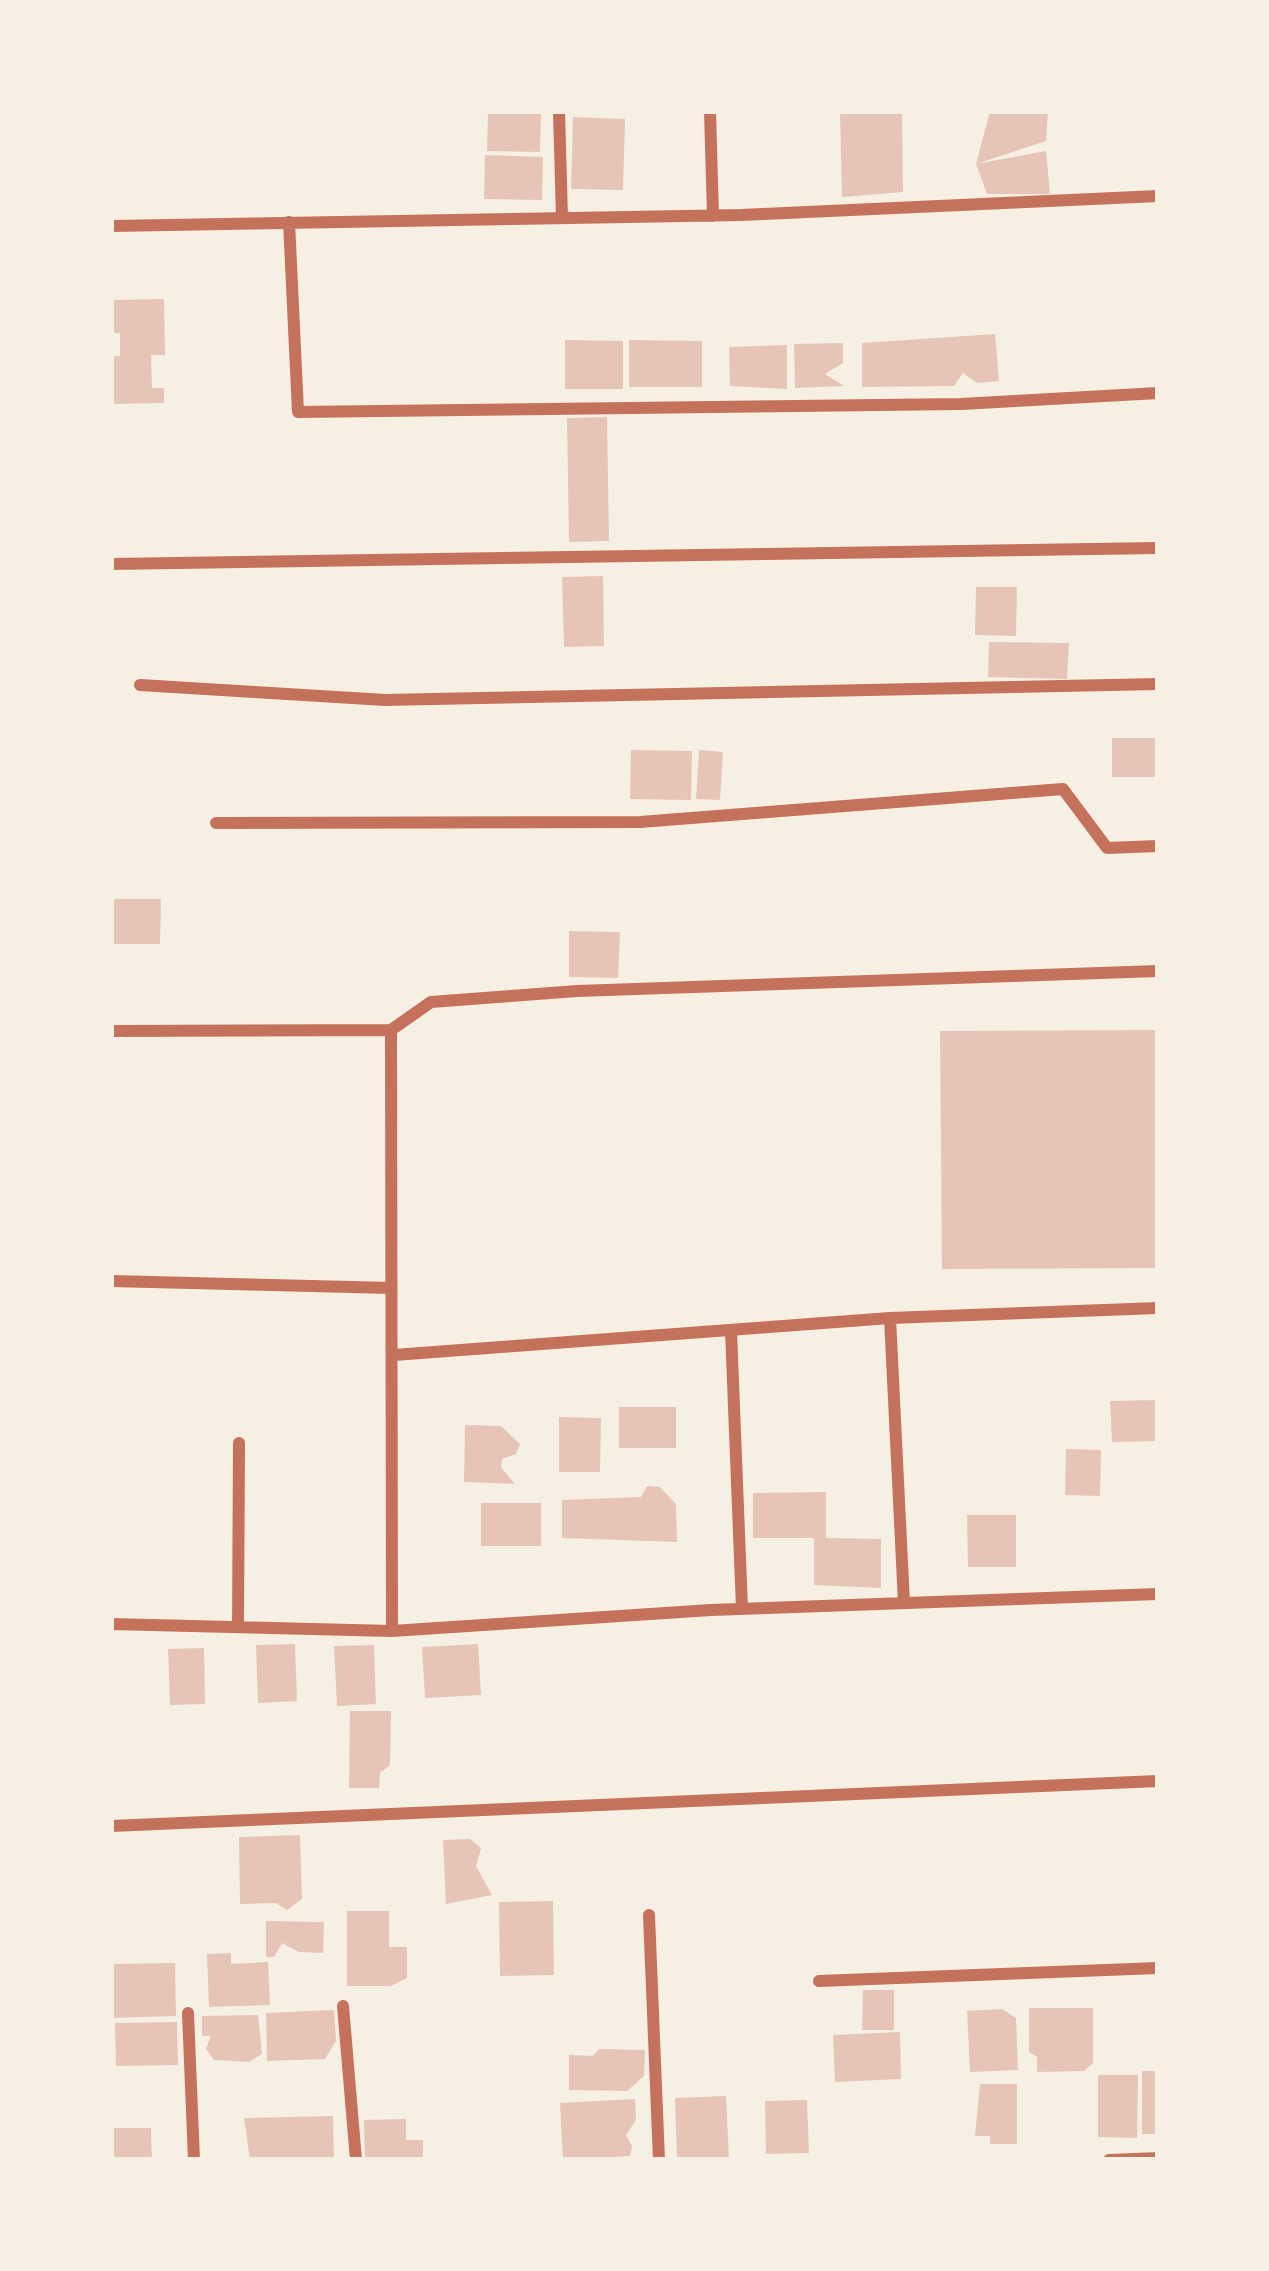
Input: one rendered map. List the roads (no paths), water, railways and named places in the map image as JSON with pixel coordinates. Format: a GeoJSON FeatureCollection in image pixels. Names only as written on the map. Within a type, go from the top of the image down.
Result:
{"type":"FeatureCollection","features":[{"type":"Feature","properties":{"kind":"street"},"geometry":{"type":"LineString","coordinates":[[559,111],[562,218]]}},
{"type":"Feature","properties":{"kind":"street"},"geometry":{"type":"LineString","coordinates":[[710,111],[713,216]]}},
{"type":"Feature","properties":{"kind":"street"},"geometry":{"type":"LineString","coordinates":[[111,226],[713,216],[1158,196]]}},
{"type":"Feature","properties":{"kind":"street"},"geometry":{"type":"LineString","coordinates":[[289,222],[298,412],[961,404],[1158,393]]}},
{"type":"Feature","properties":{"kind":"street"},"geometry":{"type":"LineString","coordinates":[[111,564],[157,559],[364,564],[1158,548]]}},
{"type":"Feature","properties":{"kind":"street"},"geometry":{"type":"LineString","coordinates":[[140,685],[386,700],[1158,684]]}},
{"type":"Feature","properties":{"kind":"street"},"geometry":{"type":"LineString","coordinates":[[216,823],[640,822],[1063,789],[1107,848],[1158,846]]}},
{"type":"Feature","properties":{"kind":"street"},"geometry":{"type":"LineString","coordinates":[[111,1031],[391,1030],[431,1002],[577,991],[1158,971]]}},
{"type":"Feature","properties":{"kind":"street"},"geometry":{"type":"LineString","coordinates":[[391,1030],[392,1631]]}},
{"type":"Feature","properties":{"kind":"street"},"geometry":{"type":"LineString","coordinates":[[111,1281],[391,1288]]}},
{"type":"Feature","properties":{"kind":"street"},"geometry":{"type":"LineString","coordinates":[[394,1355],[890,1318],[1158,1308]]}},
{"type":"Feature","properties":{"kind":"street"},"geometry":{"type":"LineString","coordinates":[[890,1318],[904,1603]]}},
{"type":"Feature","properties":{"kind":"street"},"geometry":{"type":"LineString","coordinates":[[731,1331],[742,1609]]}},
{"type":"Feature","properties":{"kind":"street"},"geometry":{"type":"LineString","coordinates":[[238,1627],[239,1443]]}},
{"type":"Feature","properties":{"kind":"street"},"geometry":{"type":"LineString","coordinates":[[111,1624],[392,1631],[742,1609],[1158,1594]]}},
{"type":"Feature","properties":{"kind":"street"},"geometry":{"type":"LineString","coordinates":[[111,1826],[1158,1781]]}},
{"type":"Feature","properties":{"kind":"street"},"geometry":{"type":"LineString","coordinates":[[649,1915],[659,2160]]}},
{"type":"Feature","properties":{"kind":"street"},"geometry":{"type":"LineString","coordinates":[[819,1981],[1158,1968]]}},
{"type":"Feature","properties":{"kind":"street"},"geometry":{"type":"LineString","coordinates":[[343,2006],[356,2160]]}},
{"type":"Feature","properties":{"kind":"street"},"geometry":{"type":"LineString","coordinates":[[188,2013],[194,2160]]}},
{"type":"Feature","properties":{"kind":"street"},"geometry":{"type":"LineString","coordinates":[[1108,2160],[1158,2158]]}}]}
